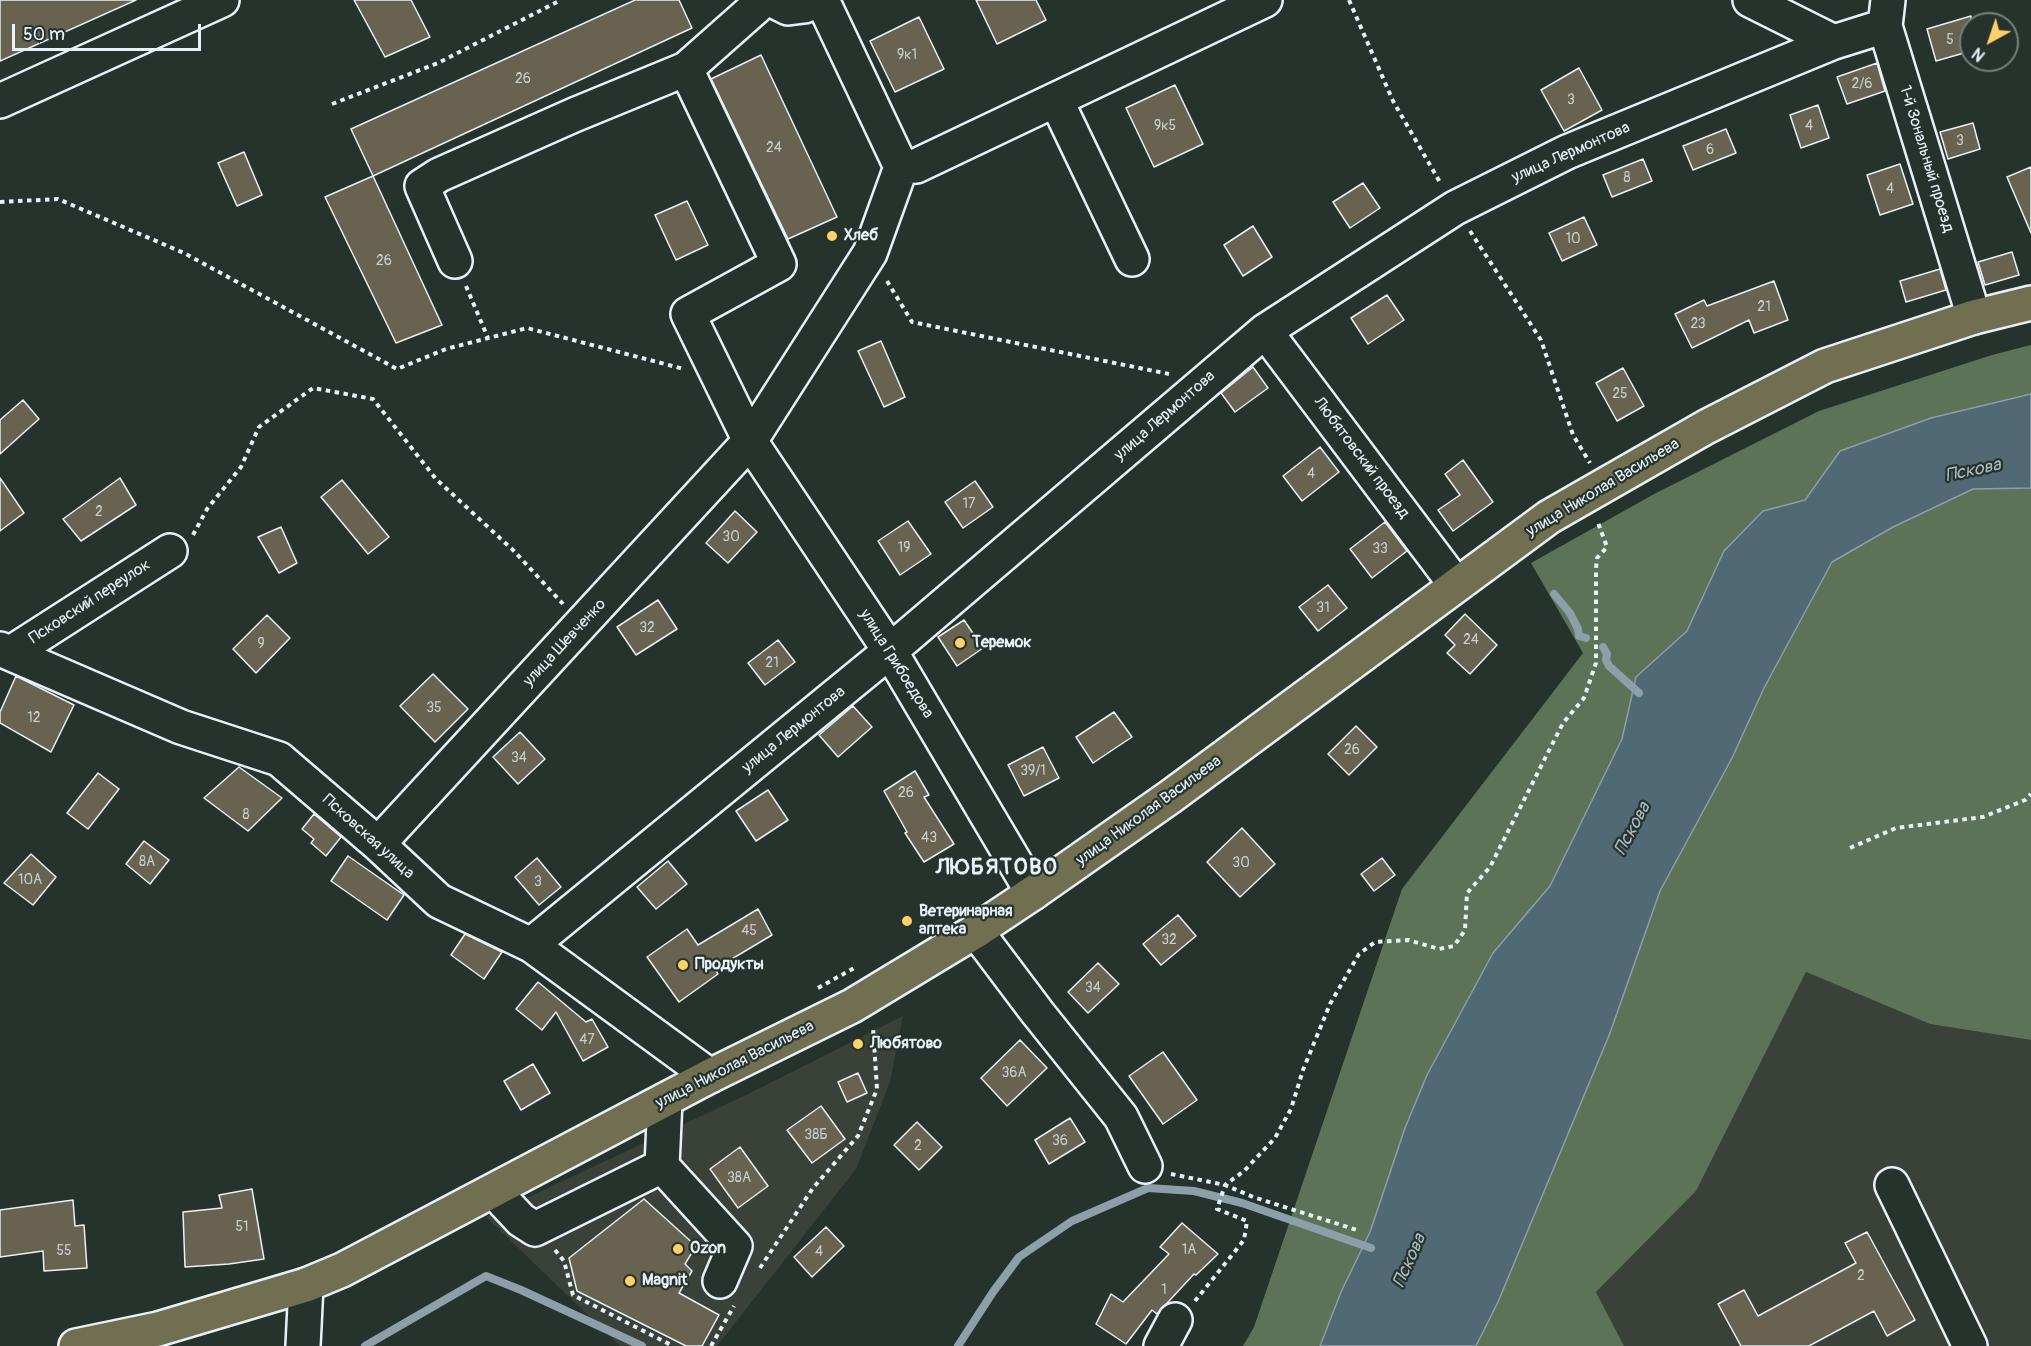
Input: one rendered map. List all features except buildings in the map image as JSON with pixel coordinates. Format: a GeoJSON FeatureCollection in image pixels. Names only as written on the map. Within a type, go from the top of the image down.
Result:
{"type":"FeatureCollection","features":[{"type":"Feature","properties":{"kind":"main road","name":"улица Николая Васильева"},"geometry":{"type":"LineString","coordinates":[[76,1346],[158,1329],[306,1285],[342,1270],[710,1076],[852,1006],[976,931],[1170,797],[1549,517],[1706,427],[1825,366],[1974,317],[2031,303]]}},
{"type":"Feature","properties":{"kind":"street"},"geometry":{"type":"LineString","coordinates":[[0,101],[222,0]]}},
{"type":"Feature","properties":{"kind":"street"},"geometry":{"type":"LineString","coordinates":[[455,261],[422,186],[439,175],[574,115],[686,69],[764,0]]}},
{"type":"Feature","properties":{"kind":"street"},"geometry":{"type":"LineString","coordinates":[[772,0],[788,8],[804,6],[820,0],[902,167],[916,166],[1265,0]]}},
{"type":"Feature","properties":{"kind":"street"},"geometry":{"type":"LineString","coordinates":[[1750,0],[1834,42]]}},
{"type":"Feature","properties":{"kind":"street","name":"улица Лермонтова"},"geometry":{"type":"LineString","coordinates":[[531,945],[890,651],[1265,331],[1455,208],[1567,152],[1834,42],[1886,13]]}},
{"type":"Feature","properties":{"kind":"street","name":"1-й Зональный проезд"},"geometry":{"type":"LineString","coordinates":[[1886,13],[1974,317]]}},
{"type":"Feature","properties":{"kind":"street","name":"улица Грибоедова"},"geometry":{"type":"LineString","coordinates":[[686,69],[779,264],[688,314],[750,441],[890,651],[1033,893]]}},
{"type":"Feature","properties":{"kind":"street"},"geometry":{"type":"LineString","coordinates":[[1056,100],[1132,259]]}},
{"type":"Feature","properties":{"kind":"street","name":"улица Шевченко"},"geometry":{"type":"LineString","coordinates":[[378,844],[750,441],[870,253],[902,167]]}},
{"type":"Feature","properties":{"kind":"street","name":"Любятовский проезд"},"geometry":{"type":"LineString","coordinates":[[1265,331],[1456,585]]}},
{"type":"Feature","properties":{"kind":"street","name":"Псковский переулок"},"geometry":{"type":"LineString","coordinates":[[5,651],[170,551]]}},
{"type":"Feature","properties":{"kind":"street","name":"Псковская улица"},"geometry":{"type":"LineString","coordinates":[[5,651],[181,727],[279,759],[378,844],[439,901],[531,945],[710,1076]]}},
{"type":"Feature","properties":{"kind":"street"},"geometry":{"type":"LineString","coordinates":[[976,931],[1121,1117],[1145,1166]]}},
{"type":"Feature","properties":{"kind":"street"},"geometry":{"type":"LineString","coordinates":[[665,1100],[662,1166],[735,1246],[729,1290]]}},
{"type":"Feature","properties":{"kind":"street"},"geometry":{"type":"LineString","coordinates":[[494,1191],[521,1220],[535,1229],[662,1166]]}},
{"type":"Feature","properties":{"kind":"street"},"geometry":{"type":"LineString","coordinates":[[1892,1185],[1970,1346]]}},
{"type":"Feature","properties":{"kind":"street"},"geometry":{"type":"LineString","coordinates":[[303,1346],[306,1285]]}},
{"type":"Feature","properties":{"kind":"path"},"geometry":{"type":"LineString","coordinates":[[332,104],[438,63],[561,0]]}},
{"type":"Feature","properties":{"kind":"path"},"geometry":{"type":"LineString","coordinates":[[1349,0],[1393,101],[1455,208],[1541,340],[1573,435],[1591,464],[1582,470]]}},
{"type":"Feature","properties":{"kind":"path"},"geometry":{"type":"LineString","coordinates":[[0,202],[58,199],[184,253],[397,369],[446,349],[527,327],[720,378]]}},
{"type":"Feature","properties":{"kind":"path"},"geometry":{"type":"LineString","coordinates":[[870,253],[912,322],[1205,381]]}},
{"type":"Feature","properties":{"kind":"path"},"geometry":{"type":"LineString","coordinates":[[455,261],[488,338]]}},
{"type":"Feature","properties":{"kind":"path"},"geometry":{"type":"LineString","coordinates":[[170,551],[192,538],[207,509],[241,467],[259,427],[313,388],[373,399],[436,479],[514,551],[582,625]]}},
{"type":"Feature","properties":{"kind":"path"},"geometry":{"type":"LineString","coordinates":[[1168,1333],[1244,1240],[1247,1221],[1217,1209],[1225,1185],[1244,1171],[1275,1138],[1290,1109],[1330,1004],[1359,954],[1375,942],[1408,940],[1439,949],[1454,946],[1466,930],[1467,893],[1490,867],[1563,723],[1584,698],[1596,663],[1596,568],[1597,558],[1607,547],[1595,516]]}},
{"type":"Feature","properties":{"kind":"path"},"geometry":{"type":"LineString","coordinates":[[1850,848],[1896,828],[1983,817],[2025,800],[2031,794]]}},
{"type":"Feature","properties":{"kind":"path"},"geometry":{"type":"LineString","coordinates":[[814,990],[864,962]]}},
{"type":"Feature","properties":{"kind":"path"},"geometry":{"type":"LineString","coordinates":[[757,1271],[813,1188],[858,1136],[877,1089],[873,1023]]}},
{"type":"Feature","properties":{"kind":"path"},"geometry":{"type":"LineString","coordinates":[[1145,1166],[1176,1176],[1225,1185],[1253,1197],[1357,1230]]}},
{"type":"Feature","properties":{"kind":"path"},"geometry":{"type":"LineString","coordinates":[[535,1229],[564,1261],[573,1295],[673,1346]]}},
{"type":"Feature","properties":{"kind":"path"},"geometry":{"type":"LineString","coordinates":[[711,1346],[729,1290]]}},
{"type":"Feature","properties":{"kind":"shaded area"},"geometry":{"type":"Polygon","coordinates":[[[1806,972],[1930,1024],[2031,1040],[2031,1346],[1624,1346],[1596,1292],[1696,1191],[1806,972]]]}},
{"type":"Feature","properties":{"kind":"shaded area"},"geometry":{"type":"Polygon","coordinates":[[[903,1016],[890,1082],[856,1169],[717,1346],[620,1346],[486,1217],[746,1095],[903,1016]]]}},
{"type":"Feature","properties":{"kind":"green space"},"geometry":{"type":"Polygon","coordinates":[[[2031,345],[2031,394],[1931,418],[1840,451],[1804,500],[1763,511],[1724,551],[1687,631],[1636,677],[1622,739],[1550,886],[1493,953],[1427,1075],[1405,1128],[1370,1232],[1341,1292],[1320,1346],[1243,1346],[1254,1327],[1402,889],[1583,653],[1531,563],[1656,493],[1819,411],[1992,355],[2031,345]]]}},
{"type":"Feature","properties":{"kind":"green space"},"geometry":{"type":"Polygon","coordinates":[[[2031,488],[2031,1040],[1930,1024],[1806,972],[1696,1191],[1596,1292],[1624,1346],[1476,1346],[1498,1302],[1610,1033],[1660,891],[1732,758],[1764,688],[1832,562],[1893,527],[1974,489],[2031,488]]]}},
{"type":"Feature","properties":{"kind":"water","name":"Пскова"},"geometry":{"type":"Polygon","coordinates":[[[2031,394],[2031,488],[1973,489],[1893,527],[1832,562],[1764,688],[1732,758],[1660,891],[1610,1033],[1498,1302],[1476,1346],[1320,1346],[1341,1292],[1370,1232],[1405,1128],[1427,1075],[1493,953],[1550,886],[1622,739],[1636,677],[1687,631],[1724,551],[1763,511],[1805,500],[1840,451],[1931,418],[2031,394]]]}},
{"type":"Feature","properties":{"kind":"waterway"},"geometry":{"type":"LineString","coordinates":[[1554,594],[1570,613],[1579,636],[1586,638]]}},
{"type":"Feature","properties":{"kind":"waterway"},"geometry":{"type":"LineString","coordinates":[[1603,647],[1609,666],[1639,693]]}},
{"type":"Feature","properties":{"kind":"waterway"},"geometry":{"type":"LineString","coordinates":[[958,1346],[1019,1257],[1072,1221],[1148,1188],[1194,1191],[1242,1203],[1371,1248]]}},
{"type":"Feature","properties":{"kind":"waterway"},"geometry":{"type":"LineString","coordinates":[[365,1346],[486,1276],[642,1346]]}},
{"type":"Feature","properties":{"kind":"place","name":"Хлеб"},"geometry":{"type":"Point","coordinates":[832,236]}},
{"type":"Feature","properties":{"kind":"place","name":"Теремок"},"geometry":{"type":"Point","coordinates":[960,643]}},
{"type":"Feature","properties":{"kind":"place","name":"Ветеринарная аптека"},"geometry":{"type":"Point","coordinates":[907,921]}},
{"type":"Feature","properties":{"kind":"place","name":"Продукты"},"geometry":{"type":"Point","coordinates":[683,965]}},
{"type":"Feature","properties":{"kind":"place","name":"Любятово"},"geometry":{"type":"Point","coordinates":[858,1044]}},
{"type":"Feature","properties":{"kind":"place","name":"Ozon"},"geometry":{"type":"Point","coordinates":[678,1249]}},
{"type":"Feature","properties":{"kind":"place","name":"Magnit"},"geometry":{"type":"Point","coordinates":[630,1281]}},
{"type":"Feature","properties":{"kind":"district","name":"ЛЮБЯТОВО"},"geometry":{"type":"Point","coordinates":[997,868]}}]}
